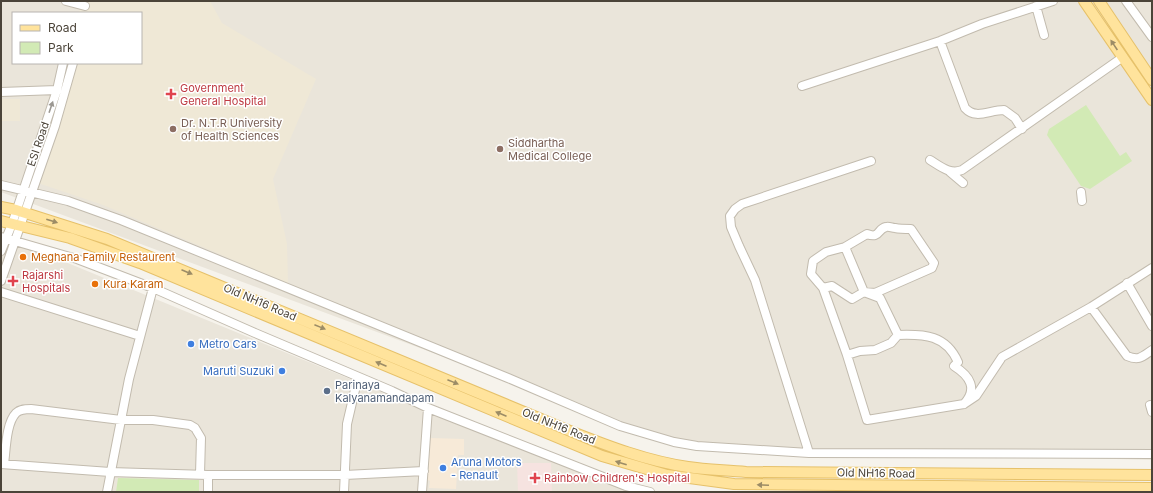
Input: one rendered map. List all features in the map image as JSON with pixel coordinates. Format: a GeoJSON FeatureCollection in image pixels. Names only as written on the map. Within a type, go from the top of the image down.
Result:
{"type":"FeatureCollection","features":[{"type":"Feature","properties":{"kind":"main road"},"geometry":{"type":"LineString","coordinates":[[1084,1],[1152,100]]}},
{"type":"Feature","properties":{"kind":"main road"},"geometry":{"type":"LineString","coordinates":[[1099,1],[1152,80]]}},
{"type":"Feature","properties":{"kind":"main road","name":"Old NH16 Road"},"geometry":{"type":"LineString","coordinates":[[1,207],[21,211],[107,238],[576,433],[608,446],[647,458],[688,467],[746,472],[1152,475]]}},
{"type":"Feature","properties":{"kind":"main road","name":"Old NH16 Road"},"geometry":{"type":"LineString","coordinates":[[1,222],[70,238],[140,263],[602,456],[667,475],[734,484],[766,485],[1152,488]]}},
{"type":"Feature","properties":{"kind":"street"},"geometry":{"type":"LineString","coordinates":[[66,1],[85,7]]}},
{"type":"Feature","properties":{"kind":"street"},"geometry":{"type":"LineString","coordinates":[[802,86],[940,41],[982,24],[1053,1]]}},
{"type":"Feature","properties":{"kind":"street"},"geometry":{"type":"LineString","coordinates":[[1126,1],[1152,37]]}},
{"type":"Feature","properties":{"kind":"street"},"geometry":{"type":"LineString","coordinates":[[1036,6],[1044,36]]}},
{"type":"Feature","properties":{"kind":"street"},"geometry":{"type":"LineString","coordinates":[[940,41],[965,108],[974,115],[1004,110],[1015,118],[1022,129]]}},
{"type":"Feature","properties":{"kind":"street"},"geometry":{"type":"LineString","coordinates":[[949,171],[956,172],[962,170],[1123,57]]}},
{"type":"Feature","properties":{"kind":"street","name":"ESI Road"},"geometry":{"type":"LineString","coordinates":[[21,211],[22,189],[57,90],[63,64]]}},
{"type":"Feature","properties":{"kind":"street","name":"ESI Road"},"geometry":{"type":"LineString","coordinates":[[21,211],[32,192],[55,126],[73,64]]}},
{"type":"Feature","properties":{"kind":"street"},"geometry":{"type":"LineString","coordinates":[[1,92],[57,90]]}},
{"type":"Feature","properties":{"kind":"street"},"geometry":{"type":"LineString","coordinates":[[930,160],[949,171],[963,183]]}},
{"type":"Feature","properties":{"kind":"street"},"geometry":{"type":"LineString","coordinates":[[809,453],[755,280],[731,227],[730,216],[742,204],[871,161]]}},
{"type":"Feature","properties":{"kind":"street"},"geometry":{"type":"LineString","coordinates":[[1,185],[68,201],[121,220],[501,375],[620,426],[674,442],[697,446],[809,453],[1152,454]]}},
{"type":"Feature","properties":{"kind":"street"},"geometry":{"type":"LineString","coordinates":[[1081,192],[1082,201]]}},
{"type":"Feature","properties":{"kind":"street"},"geometry":{"type":"LineString","coordinates":[[1,281],[15,240],[16,225],[21,211]]}},
{"type":"Feature","properties":{"kind":"street"},"geometry":{"type":"LineString","coordinates":[[1,251],[3,237],[16,225]]}},
{"type":"Feature","properties":{"kind":"street"},"geometry":{"type":"LineString","coordinates":[[823,288],[832,286],[852,299],[864,292],[875,293],[932,268],[934,263],[911,229],[894,228],[888,226],[882,228],[878,234],[872,236],[867,234],[845,247],[826,252],[812,261],[811,274],[823,288],[847,355],[867,420],[964,404],[976,396],[1002,357],[1091,307],[1152,268]]}},
{"type":"Feature","properties":{"kind":"street"},"geometry":{"type":"LineString","coordinates":[[3,237],[77,259],[153,288],[255,334],[428,408],[627,489],[650,492]]}},
{"type":"Feature","properties":{"kind":"street"},"geometry":{"type":"LineString","coordinates":[[845,247],[864,292],[880,298],[898,335]]}},
{"type":"Feature","properties":{"kind":"street"},"geometry":{"type":"LineString","coordinates":[[1127,283],[1152,326]]}},
{"type":"Feature","properties":{"kind":"street"},"geometry":{"type":"LineString","coordinates":[[107,492],[120,420],[153,288]]}},
{"type":"Feature","properties":{"kind":"street"},"geometry":{"type":"LineString","coordinates":[[1,292],[140,336]]}},
{"type":"Feature","properties":{"kind":"street"},"geometry":{"type":"LineString","coordinates":[[1091,307],[1127,356],[1134,359],[1140,358],[1152,350]]}},
{"type":"Feature","properties":{"kind":"street"},"geometry":{"type":"LineString","coordinates":[[847,355],[860,351],[875,350],[891,343],[898,335]]}},
{"type":"Feature","properties":{"kind":"street"},"geometry":{"type":"LineString","coordinates":[[898,335],[927,336],[947,344],[958,362],[954,366],[961,370],[970,380],[972,392],[969,399],[964,404]]}},
{"type":"Feature","properties":{"kind":"street"},"geometry":{"type":"LineString","coordinates":[[344,492],[347,424],[358,377]]}},
{"type":"Feature","properties":{"kind":"street"},"geometry":{"type":"LineString","coordinates":[[422,492],[428,408]]}},
{"type":"Feature","properties":{"kind":"street"},"geometry":{"type":"LineString","coordinates":[[208,492],[204,475],[201,438],[195,428],[190,425],[175,422],[120,420],[31,409],[21,410],[16,413],[9,428],[2,464],[110,472],[204,475],[345,475],[424,471]]}},
{"type":"Feature","properties":{"kind":"shaded area"},"geometry":{"type":"Polygon","coordinates":[[[1,1],[1152,1],[1152,460],[686,447],[1,192],[1,1]]]}},
{"type":"Feature","properties":{"kind":"shaded area","name":"Dr. N.T.R University of Health Sciences"},"geometry":{"type":"Polygon","coordinates":[[[81,1],[210,1],[222,23],[316,79],[273,179],[287,244],[288,283],[103,205],[38,183],[69,64],[142,64],[142,12],[79,12],[81,1]]]}},
{"type":"Feature","properties":{"kind":"shaded area"},"geometry":{"type":"Polygon","coordinates":[[[1,99],[20,99],[20,121],[1,121],[1,99]]]}},
{"type":"Feature","properties":{"kind":"shaded area"},"geometry":{"type":"Polygon","coordinates":[[[1,244],[36,250],[501,441],[632,492],[1,492],[1,244]]]}},
{"type":"Feature","properties":{"kind":"shaded area","name":"Aruna Motors - Renault"},"geometry":{"type":"Polygon","coordinates":[[[430,438],[464,439],[464,455],[458,455],[456,489],[429,488],[430,438]]]}},
{"type":"Feature","properties":{"kind":"shaded area","name":"Rainbow Children's Hospital"},"geometry":{"type":"Polygon","coordinates":[[[517,463],[551,463],[552,492],[518,492],[517,463]]]}},
{"type":"Feature","properties":{"kind":"green space"},"geometry":{"type":"Polygon","coordinates":[[[1086,105],[1120,156],[1126,152],[1132,161],[1090,189],[1081,186],[1047,135],[1049,129],[1086,105]]]}},
{"type":"Feature","properties":{"kind":"green space"},"geometry":{"type":"Polygon","coordinates":[[[118,478],[199,480],[199,492],[116,492],[118,478]]]}},
{"type":"Feature","properties":{"kind":"place","name":"Government General Hospital"},"geometry":{"type":"Point","coordinates":[171,94]}},
{"type":"Feature","properties":{"kind":"place","name":"Dr. N.T.R University of Health Sciences"},"geometry":{"type":"Point","coordinates":[173,129]}},
{"type":"Feature","properties":{"kind":"place","name":"Siddhartha Medical College"},"geometry":{"type":"Point","coordinates":[500,149]}},
{"type":"Feature","properties":{"kind":"place","name":"Meghana Family Restaurent"},"geometry":{"type":"Point","coordinates":[23,257]}},
{"type":"Feature","properties":{"kind":"place","name":"Rajarshi Hospitals"},"geometry":{"type":"Point","coordinates":[13,281]}},
{"type":"Feature","properties":{"kind":"place","name":"Kura Karam"},"geometry":{"type":"Point","coordinates":[95,284]}},
{"type":"Feature","properties":{"kind":"place","name":"Metro Cars"},"geometry":{"type":"Point","coordinates":[191,344]}},
{"type":"Feature","properties":{"kind":"place","name":"Maruti Suzuki"},"geometry":{"type":"Point","coordinates":[282,371]}},
{"type":"Feature","properties":{"kind":"place","name":"Parinaya Kalyanamandapam"},"geometry":{"type":"Point","coordinates":[327,391]}},
{"type":"Feature","properties":{"kind":"place","name":"Aruna Motors - Renault"},"geometry":{"type":"Point","coordinates":[443,468]}},
{"type":"Feature","properties":{"kind":"place","name":"Rainbow Children's Hospital"},"geometry":{"type":"Point","coordinates":[535,478]}}]}
